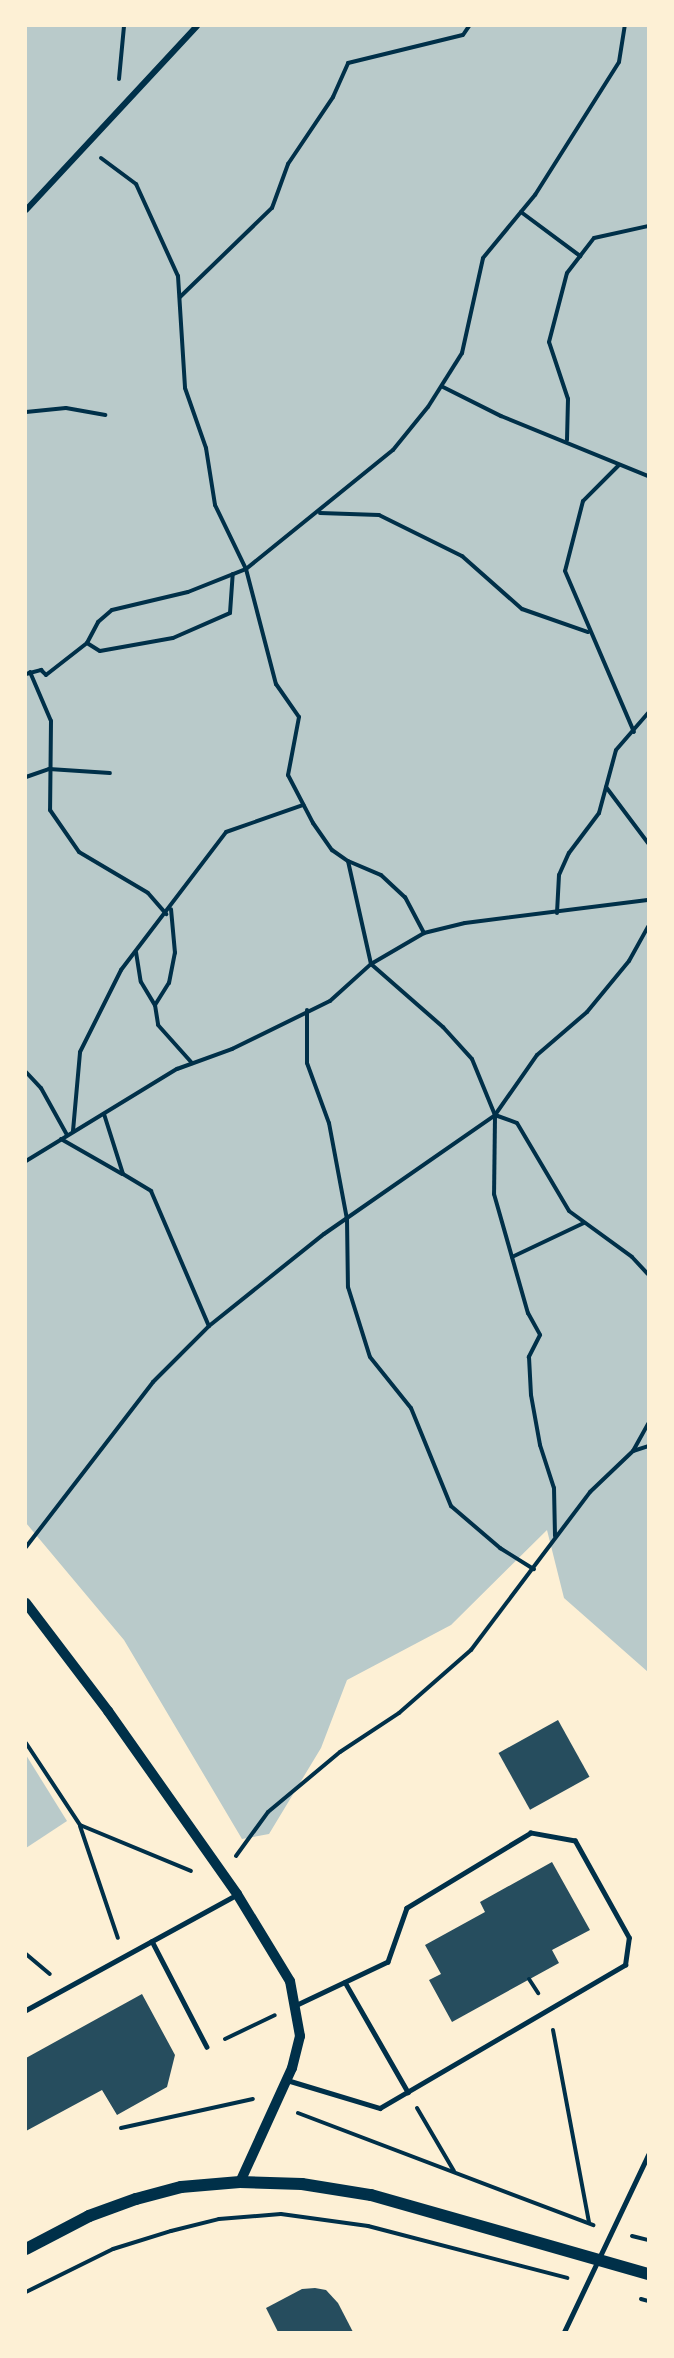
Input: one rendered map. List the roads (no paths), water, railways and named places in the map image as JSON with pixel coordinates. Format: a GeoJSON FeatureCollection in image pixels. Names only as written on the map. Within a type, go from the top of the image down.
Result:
{"type":"FeatureCollection","features":[{"type":"Feature","properties":{"kind":"main road"},"geometry":{"type":"LineString","coordinates":[[26,2249],[89,2216],[136,2199],[181,2187],[240,2181],[302,2184],[371,2196],[648,2274]]}},
{"type":"Feature","properties":{"kind":"street"},"geometry":{"type":"LineString","coordinates":[[26,210],[197,26]]}},
{"type":"Feature","properties":{"kind":"street"},"geometry":{"type":"LineString","coordinates":[[26,1603],[237,1894],[278,1956],[297,2005],[300,2036],[287,2080],[240,2181]]}},
{"type":"Feature","properties":{"kind":"lane"},"geometry":{"type":"LineString","coordinates":[[287,2080],[380,2108],[550,2012],[625,1965],[629,1938],[575,1841],[531,1833],[407,1908],[388,1962],[297,2005]]}},
{"type":"Feature","properties":{"kind":"lane"},"geometry":{"type":"LineString","coordinates":[[26,2010],[237,1894]]}},
{"type":"Feature","properties":{"kind":"lane"},"geometry":{"type":"LineString","coordinates":[[152,1941],[207,2048]]}},
{"type":"Feature","properties":{"kind":"lane"},"geometry":{"type":"LineString","coordinates":[[345,1982],[408,2092]]}},
{"type":"Feature","properties":{"kind":"lane"},"geometry":{"type":"LineString","coordinates":[[564,2332],[648,2155]]}}]}
